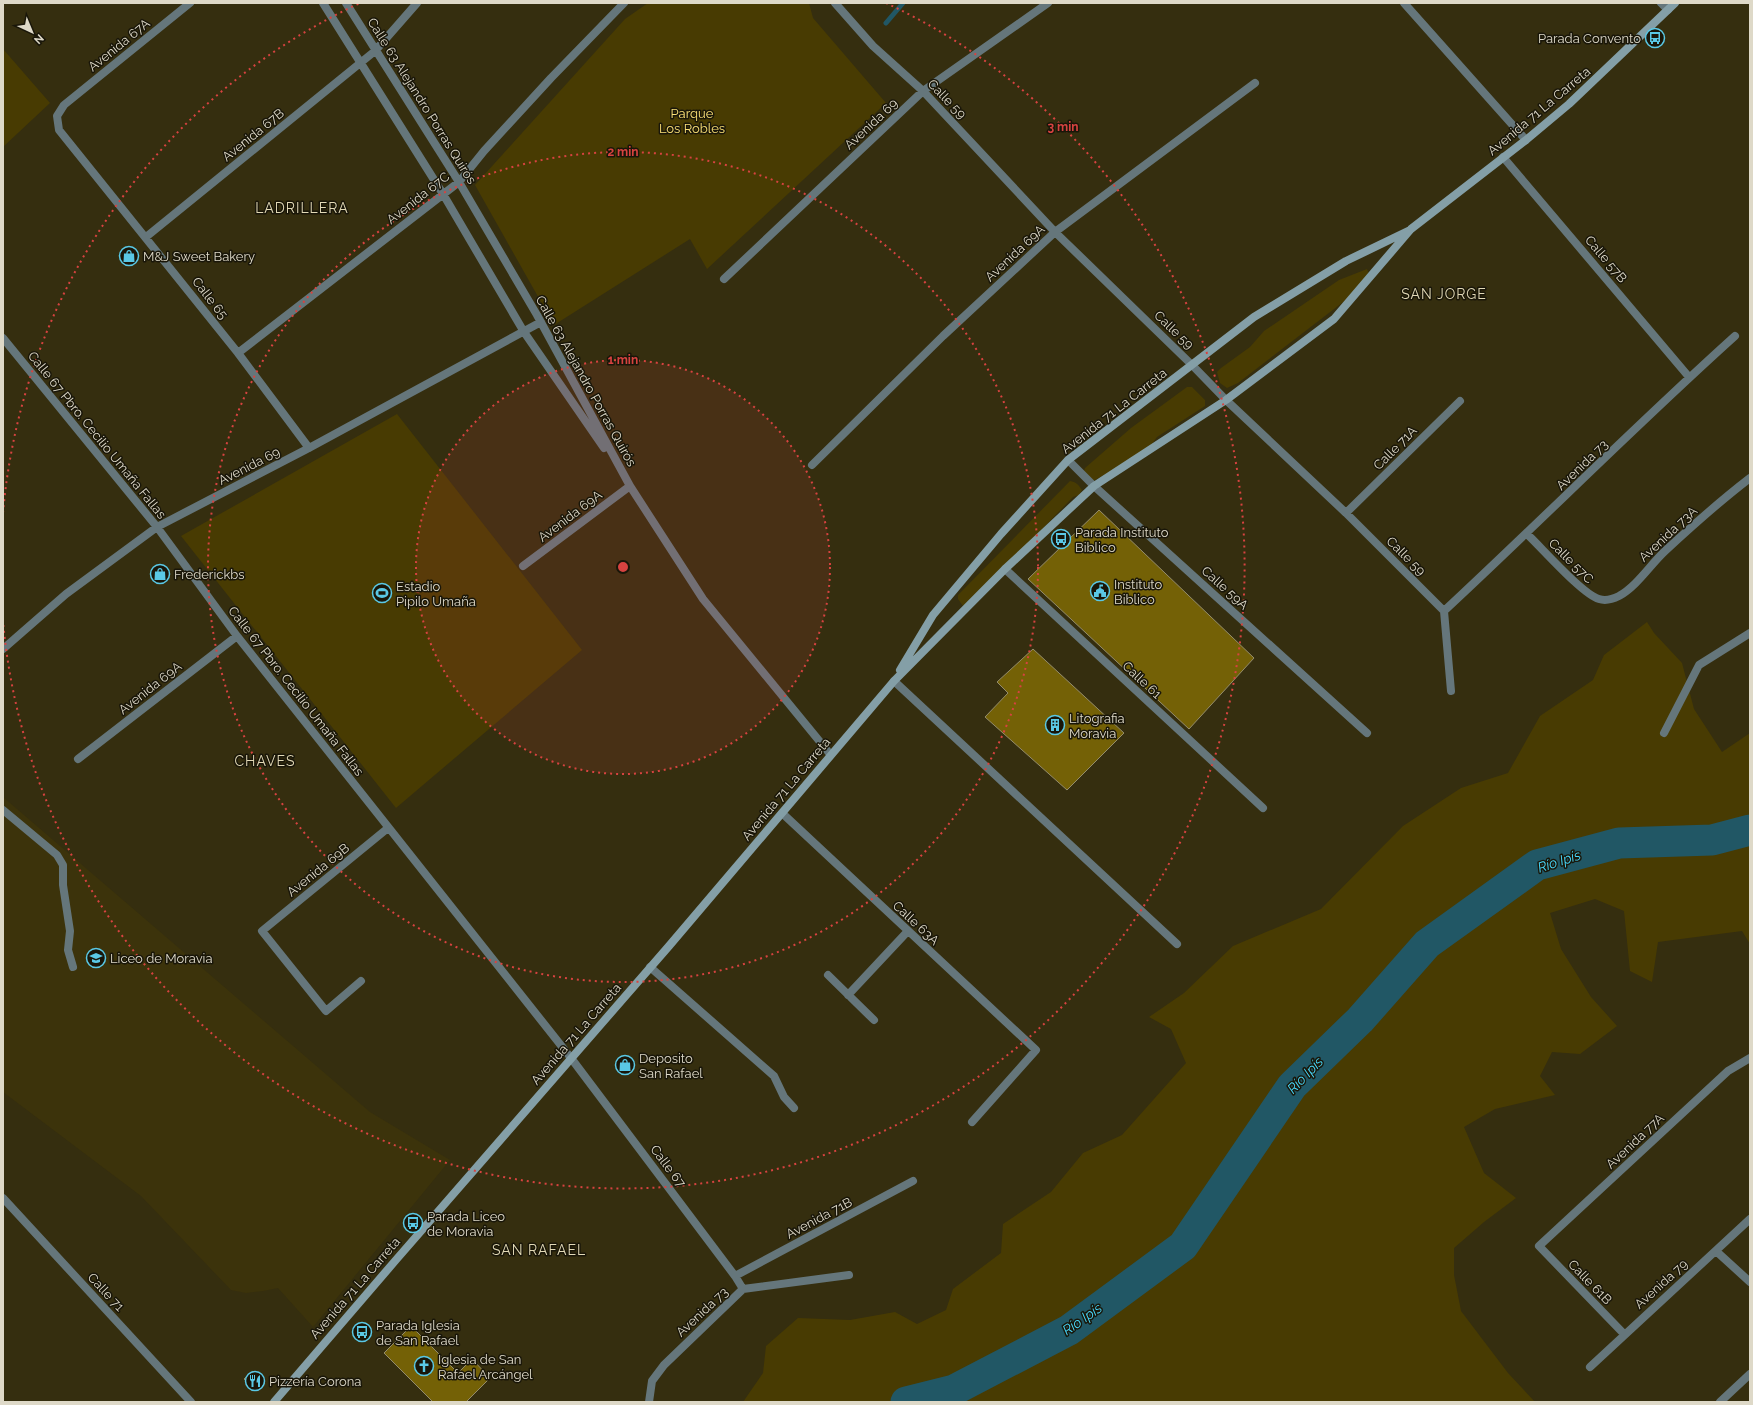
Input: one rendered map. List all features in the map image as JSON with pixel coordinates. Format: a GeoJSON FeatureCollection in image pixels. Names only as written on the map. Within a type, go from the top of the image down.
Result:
{"type":"FeatureCollection","features":[{"type":"Feature","properties":{"kind":"street","name":"Avenida 67A"},"geometry":{"type":"LineString","coordinates":[[64,105],[190,3]]}},
{"type":"Feature","properties":{"kind":"street"},"geometry":{"type":"LineString","coordinates":[[323,3],[443,194],[524,332],[630,486]]}},
{"type":"Feature","properties":{"kind":"street","name":"Calle 63 Alejandro Porras Quirós"},"geometry":{"type":"LineString","coordinates":[[346,3],[459,182],[541,322],[630,486],[703,599],[830,754]]}},
{"type":"Feature","properties":{"kind":"street","name":"Avenida 67B"},"geometry":{"type":"LineString","coordinates":[[146,237],[376,52],[417,3]]}},
{"type":"Feature","properties":{"kind":"street","name":"Avenida 67C"},"geometry":{"type":"LineString","coordinates":[[238,353],[459,182],[484,151],[551,78],[624,3]]}},
{"type":"Feature","properties":{"kind":"street","name":"Calle 59"},"geometry":{"type":"LineString","coordinates":[[835,3],[873,46],[923,91],[1055,232],[1226,400],[1346,513],[1444,611]]}},
{"type":"Feature","properties":{"kind":"street","name":"Avenida 69"},"geometry":{"type":"LineString","coordinates":[[724,279],[923,91],[1048,3]]}},
{"type":"Feature","properties":{"kind":"street"},"geometry":{"type":"LineString","coordinates":[[1404,3],[1526,140]]}},
{"type":"Feature","properties":{"kind":"street"},"geometry":{"type":"LineString","coordinates":[[1661,3],[1668,10]]}},
{"type":"Feature","properties":{"kind":"street","name":"Avenida 71 La Carreta"},"geometry":{"type":"LineString","coordinates":[[274,1402],[650,967],[782,813],[830,754],[894,681],[1005,569],[1094,486],[1226,400],[1334,319],[1411,230],[1526,140],[1569,104],[1675,3]]}},
{"type":"Feature","properties":{"kind":"street","name":"Avenida 69A"},"geometry":{"type":"LineString","coordinates":[[812,465],[943,336],[1055,232],[1255,83]]}},
{"type":"Feature","properties":{"kind":"street","name":"Calle 65"},"geometry":{"type":"LineString","coordinates":[[64,105],[57,116],[59,130],[238,353],[309,448]]}},
{"type":"Feature","properties":{"kind":"street","name":"Calle 57B"},"geometry":{"type":"LineString","coordinates":[[1504,157],[1689,377]]}},
{"type":"Feature","properties":{"kind":"street","name":"Avenida 71 La Carreta"},"geometry":{"type":"LineString","coordinates":[[894,681],[933,615],[1068,460],[1254,318],[1346,261],[1411,230]]}},
{"type":"Feature","properties":{"kind":"street","name":"Avenida 69"},"geometry":{"type":"LineString","coordinates":[[3,649],[66,594],[157,527],[309,448],[541,322]]}},
{"type":"Feature","properties":{"kind":"street","name":"Avenida 73"},"geometry":{"type":"LineString","coordinates":[[1444,611],[1527,534],[1689,377],[1736,336]]}},
{"type":"Feature","properties":{"kind":"street","name":"Calle 67 Pbro. Cecilio Umaña Fallas"},"geometry":{"type":"LineString","coordinates":[[3,338],[157,527],[237,636],[571,1058]]}},
{"type":"Feature","properties":{"kind":"street","name":"Calle 71A"},"geometry":{"type":"LineString","coordinates":[[1346,513],[1460,401]]}},
{"type":"Feature","properties":{"kind":"street","name":"Calle 59A"},"geometry":{"type":"LineString","coordinates":[[1068,460],[1094,486],[1367,733]]}},
{"type":"Feature","properties":{"kind":"street","name":"Avenida 73A"},"geometry":{"type":"LineString","coordinates":[[1601,600],[1620,596],[1636,582],[1664,552],[1733,491],[1750,478]]}},
{"type":"Feature","properties":{"kind":"street","name":"Avenida 69A"},"geometry":{"type":"LineString","coordinates":[[523,566],[630,486]]}},
{"type":"Feature","properties":{"kind":"street","name":"Calle 57C"},"geometry":{"type":"LineString","coordinates":[[1527,534],[1587,593],[1601,600]]}},
{"type":"Feature","properties":{"kind":"street","name":"Calle 61"},"geometry":{"type":"LineString","coordinates":[[1005,569],[1263,808]]}},
{"type":"Feature","properties":{"kind":"street"},"geometry":{"type":"LineString","coordinates":[[1444,611],[1451,691]]}},
{"type":"Feature","properties":{"kind":"street"},"geometry":{"type":"LineString","coordinates":[[1664,733],[1699,665],[1750,633]]}},
{"type":"Feature","properties":{"kind":"street","name":"Avenida 69A"},"geometry":{"type":"LineString","coordinates":[[78,759],[237,636]]}},
{"type":"Feature","properties":{"kind":"street"},"geometry":{"type":"LineString","coordinates":[[894,681],[1177,944]]}},
{"type":"Feature","properties":{"kind":"street"},"geometry":{"type":"LineString","coordinates":[[3,810],[57,855],[63,865],[63,885],[70,931],[68,950],[73,967]]}},
{"type":"Feature","properties":{"kind":"street","name":"Calle 63A"},"geometry":{"type":"LineString","coordinates":[[782,813],[907,932],[1036,1050],[972,1122]]}},
{"type":"Feature","properties":{"kind":"street","name":"Avenida 69B"},"geometry":{"type":"LineString","coordinates":[[361,981],[326,1011],[262,931],[388,828]]}},
{"type":"Feature","properties":{"kind":"street"},"geometry":{"type":"LineString","coordinates":[[848,995],[907,932]]}},
{"type":"Feature","properties":{"kind":"street"},"geometry":{"type":"LineString","coordinates":[[650,967],[774,1076],[784,1097],[794,1108]]}},
{"type":"Feature","properties":{"kind":"street"},"geometry":{"type":"LineString","coordinates":[[828,975],[874,1020]]}},
{"type":"Feature","properties":{"kind":"street","name":"Calle 67"},"geometry":{"type":"LineString","coordinates":[[571,1058],[735,1276],[743,1289]]}},
{"type":"Feature","properties":{"kind":"street","name":"Avenida 77A"},"geometry":{"type":"LineString","coordinates":[[1540,1246],[1728,1071],[1750,1058]]}},
{"type":"Feature","properties":{"kind":"street","name":"Avenida 71B"},"geometry":{"type":"LineString","coordinates":[[735,1276],[913,1181]]}},
{"type":"Feature","properties":{"kind":"street","name":"Calle 71"},"geometry":{"type":"LineString","coordinates":[[3,1198],[191,1402]]}},
{"type":"Feature","properties":{"kind":"street","name":"Avenida 79"},"geometry":{"type":"LineString","coordinates":[[1590,1367],[1750,1219]]}},
{"type":"Feature","properties":{"kind":"street","name":"Calle 61B"},"geometry":{"type":"LineString","coordinates":[[1540,1246],[1624,1334]]}},
{"type":"Feature","properties":{"kind":"street"},"geometry":{"type":"LineString","coordinates":[[1716,1251],[1750,1282]]}},
{"type":"Feature","properties":{"kind":"street","name":"Avenida 73"},"geometry":{"type":"LineString","coordinates":[[649,1402],[652,1382],[664,1365],[743,1289],[849,1275]]}},
{"type":"Feature","properties":{"kind":"street"},"geometry":{"type":"LineString","coordinates":[[1720,1402],[1750,1374]]}},
{"type":"Feature","properties":{"kind":"shaded area","name":"Liceo de Moravia"},"geometry":{"type":"Polygon","coordinates":[[[3,797],[370,1112],[450,1160],[313,1327],[278,1288],[246,1293],[231,1290],[141,1196],[3,1092],[3,797]]]}},
{"type":"Feature","properties":{"kind":"green space","name":"Parque Los Robles"},"geometry":{"type":"Polygon","coordinates":[[[648,3],[809,3],[813,18],[886,103],[707,269],[690,239],[554,325],[475,185],[625,19],[648,3]]]}},
{"type":"Feature","properties":{"kind":"green space"},"geometry":{"type":"Polygon","coordinates":[[[3,49],[50,103],[3,147],[3,49]]]}},
{"type":"Feature","properties":{"kind":"green space"},"geometry":{"type":"Polygon","coordinates":[[[1367,269],[1369,274],[1351,296],[1238,383],[1227,388],[1220,383],[1217,372],[1250,347],[1264,331],[1339,280],[1367,269]]]}},
{"type":"Feature","properties":{"kind":"green space"},"geometry":{"type":"Polygon","coordinates":[[[1187,387],[1192,387],[1205,400],[1205,406],[1157,437],[1146,452],[1093,481],[1084,471],[1085,468],[1131,428],[1187,387]]]}},
{"type":"Feature","properties":{"kind":"green space","name":"Estadio Pipilo Umaña"},"geometry":{"type":"Polygon","coordinates":[[[397,414],[582,650],[396,808],[181,536],[397,414]]]}},
{"type":"Feature","properties":{"kind":"green space"},"geometry":{"type":"Polygon","coordinates":[[[1070,481],[1077,484],[1082,490],[1079,495],[1073,497],[972,602],[963,606],[958,599],[958,595],[1070,481]]]}},
{"type":"Feature","properties":{"kind":"green space"},"geometry":{"type":"Polygon","coordinates":[[[1647,622],[1654,633],[1682,663],[1694,709],[1722,752],[1750,733],[1750,944],[1742,931],[1658,942],[1652,982],[1630,971],[1624,911],[1595,899],[1550,913],[1561,949],[1591,997],[1617,1026],[1580,1054],[1552,1052],[1540,1076],[1555,1095],[1495,1109],[1464,1127],[1484,1173],[1516,1198],[1484,1222],[1454,1248],[1454,1275],[1461,1311],[1508,1373],[1535,1402],[743,1402],[763,1373],[766,1346],[798,1318],[850,1320],[895,1312],[917,1324],[946,1310],[953,1289],[1001,1253],[1003,1224],[1051,1192],[1083,1153],[1122,1135],[1186,1063],[1171,1029],[1149,1017],[1184,993],[1233,946],[1321,909],[1403,826],[1461,788],[1508,773],[1540,716],[1593,680],[1604,655],[1647,622]]]}},
{"type":"Feature","properties":{"kind":"building","name":"Instituto Biblico"},"geometry":{"type":"Polygon","coordinates":[[[1099,510],[1254,658],[1189,729],[1028,579],[1099,510]]]}},
{"type":"Feature","properties":{"kind":"building","name":"Litografia Moravia"},"geometry":{"type":"Polygon","coordinates":[[[1033,649],[1124,733],[1067,790],[985,717],[1008,693],[997,682],[1033,649]]]}},
{"type":"Feature","properties":{"kind":"building","name":"Iglesia de San Rafael Arcángel"},"geometry":{"type":"Polygon","coordinates":[[[411,1326],[458,1373],[472,1359],[490,1378],[466,1402],[433,1402],[384,1353],[411,1326]]]}},
{"type":"Feature","properties":{"kind":"building","name":"Pizzería Corona"},"geometry":{"type":"Polygon","coordinates":[[[253,1371],[265,1383],[256,1391],[244,1379],[253,1371]]]}},
{"type":"Feature","properties":{"kind":"waterway"},"geometry":{"type":"LineString","coordinates":[[886,23],[903,3]]}},
{"type":"Feature","properties":{"kind":"waterway","name":"Río Ipís"},"geometry":{"type":"LineString","coordinates":[[906,1402],[954,1390],[1069,1330],[1183,1246],[1292,1086],[1360,1020],[1427,944],[1537,865],[1619,843],[1712,840],[1750,830]]}},
{"type":"Feature","properties":{"kind":"place","name":"Parada Convento"},"geometry":{"type":"Point","coordinates":[1655,38]}},
{"type":"Feature","properties":{"kind":"place","name":"M&J Sweet Bakery"},"geometry":{"type":"Point","coordinates":[129,256]}},
{"type":"Feature","properties":{"kind":"place","name":"Parada Instituto Biblico"},"geometry":{"type":"Point","coordinates":[1061,539]}},
{"type":"Feature","properties":{"kind":"place","name":"Frederickbs"},"geometry":{"type":"Point","coordinates":[160,574]}},
{"type":"Feature","properties":{"kind":"place","name":"Instituto Biblico"},"geometry":{"type":"Point","coordinates":[1100,591]}},
{"type":"Feature","properties":{"kind":"place","name":"Estadio Pipilo Umaña"},"geometry":{"type":"Point","coordinates":[382,593]}},
{"type":"Feature","properties":{"kind":"place","name":"Litografia Moravia"},"geometry":{"type":"Point","coordinates":[1055,725]}},
{"type":"Feature","properties":{"kind":"place","name":"Liceo de Moravia"},"geometry":{"type":"Point","coordinates":[96,958]}},
{"type":"Feature","properties":{"kind":"place","name":"Deposito San Rafael"},"geometry":{"type":"Point","coordinates":[625,1065]}},
{"type":"Feature","properties":{"kind":"place","name":"Parada Liceo de Moravia"},"geometry":{"type":"Point","coordinates":[413,1223]}},
{"type":"Feature","properties":{"kind":"place","name":"Parada Iglesia de San Rafael"},"geometry":{"type":"Point","coordinates":[362,1332]}},
{"type":"Feature","properties":{"kind":"place","name":"Iglesia de San Rafael Arcángel"},"geometry":{"type":"Point","coordinates":[424,1366]}},
{"type":"Feature","properties":{"kind":"place","name":"Pizzería Corona"},"geometry":{"type":"Point","coordinates":[255,1381]}},
{"type":"Feature","properties":{"kind":"district","name":"LADRILLERA"},"geometry":{"type":"Point","coordinates":[302,208]}},
{"type":"Feature","properties":{"kind":"district","name":"SAN JORGE"},"geometry":{"type":"Point","coordinates":[1444,294]}},
{"type":"Feature","properties":{"kind":"district","name":"CHAVES"},"geometry":{"type":"Point","coordinates":[265,761]}},
{"type":"Feature","properties":{"kind":"district","name":"SAN RAFAEL"},"geometry":{"type":"Point","coordinates":[539,1250]}}]}
